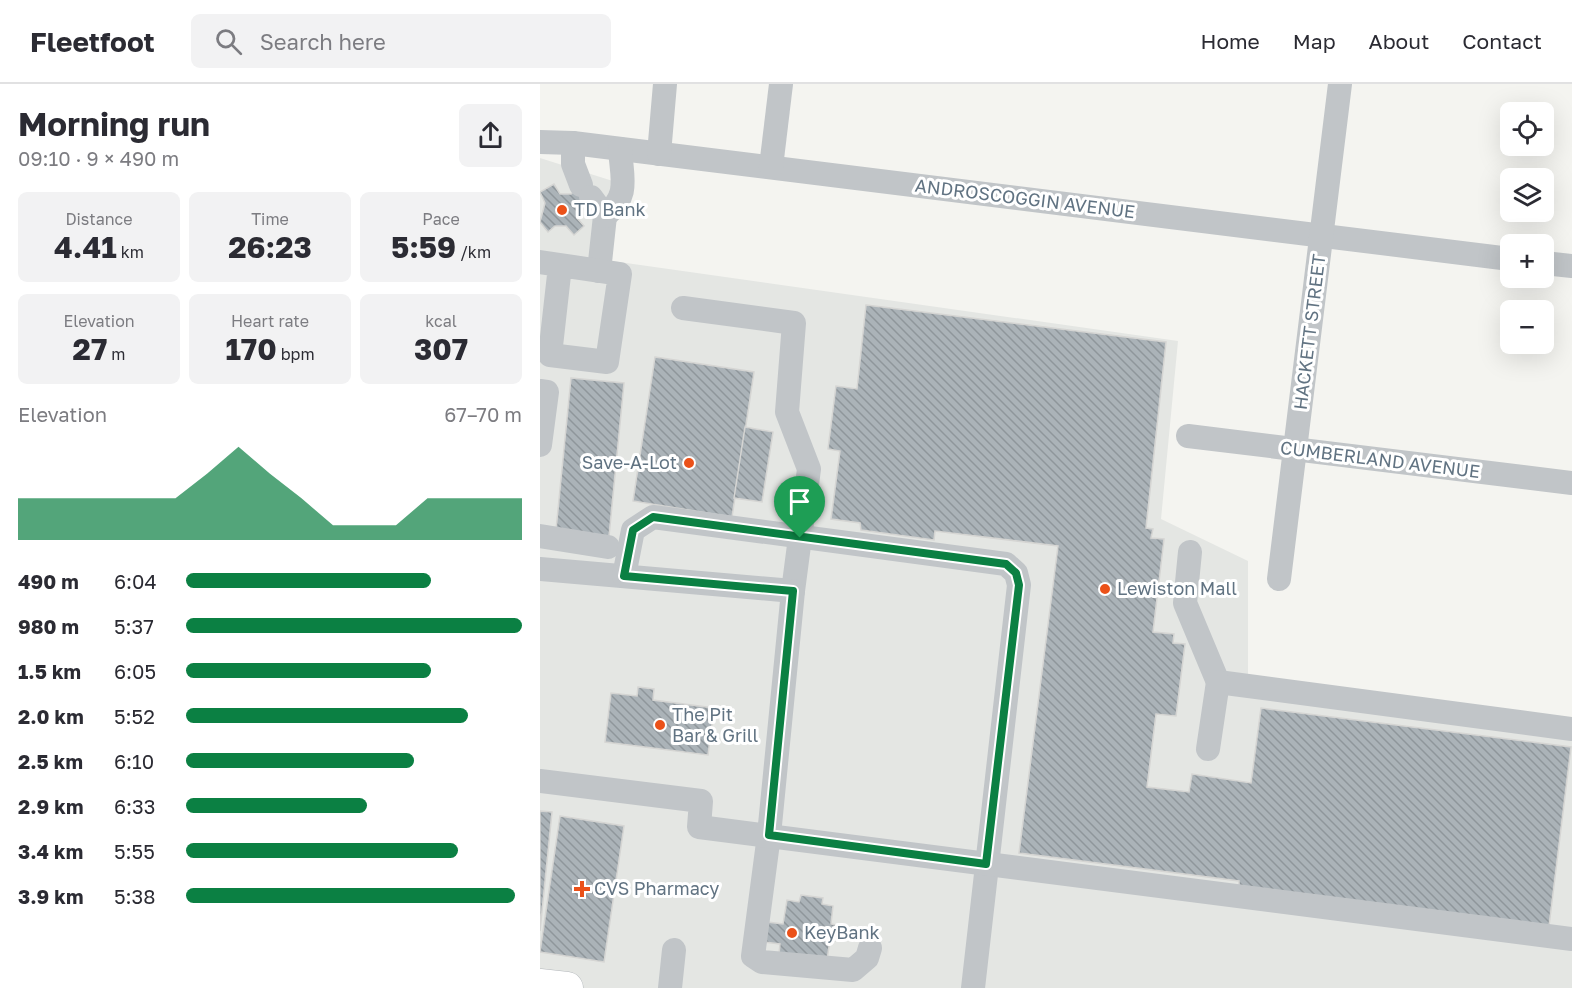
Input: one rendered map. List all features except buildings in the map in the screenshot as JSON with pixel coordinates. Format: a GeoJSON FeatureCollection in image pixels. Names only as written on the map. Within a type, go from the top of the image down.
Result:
{"type":"FeatureCollection","features":[{"type":"Feature","properties":{"kind":"main road"},"geometry":{"type":"LineString","coordinates":[[540,985],[567,988]]}},
{"type":"Feature","properties":{"kind":"street"},"geometry":{"type":"LineString","coordinates":[[659,154],[665,84]]}},
{"type":"Feature","properties":{"kind":"street"},"geometry":{"type":"LineString","coordinates":[[771,167],[781,84]]}},
{"type":"Feature","properties":{"kind":"street","name":"HACKETT STREET"},"geometry":{"type":"LineString","coordinates":[[1280,579],[1340,84]]}},
{"type":"Feature","properties":{"kind":"street","name":"ANDROSCOGGIN AVENUE"},"geometry":{"type":"LineString","coordinates":[[540,142],[573,143],[1500,258]]}},
{"type":"Feature","properties":{"kind":"street"},"geometry":{"type":"LineString","coordinates":[[573,143],[573,164],[586,191],[605,216],[599,271]]}},
{"type":"Feature","properties":{"kind":"street"},"geometry":{"type":"LineString","coordinates":[[605,216],[618,205],[624,193],[620,149]]}},
{"type":"Feature","properties":{"kind":"street"},"geometry":{"type":"LineString","coordinates":[[550,264],[599,271],[620,274],[607,362],[545,354],[550,264]]}},
{"type":"Feature","properties":{"kind":"street"},"geometry":{"type":"LineString","coordinates":[[1554,264],[1572,266]]}},
{"type":"Feature","properties":{"kind":"street"},"geometry":{"type":"LineString","coordinates":[[683,308],[794,323],[786,412],[810,469],[793,591],[769,835],[753,956],[755,960],[853,970],[867,958],[870,948]]}},
{"type":"Feature","properties":{"kind":"street"},"geometry":{"type":"LineString","coordinates":[[540,391],[547,392],[540,446]]}},
{"type":"Feature","properties":{"kind":"street","name":"CUMBERLAND AVENUE"},"geometry":{"type":"LineString","coordinates":[[1188,436],[1572,483]]}},
{"type":"Feature","properties":{"kind":"street"},"geometry":{"type":"LineString","coordinates":[[624,576],[633,530],[653,517],[1006,564],[1016,573],[1019,585],[973,988]]}},
{"type":"Feature","properties":{"kind":"street"},"geometry":{"type":"LineString","coordinates":[[540,536],[608,547]]}},
{"type":"Feature","properties":{"kind":"street"},"geometry":{"type":"LineString","coordinates":[[1190,552],[1185,603],[1218,682],[1208,749]]}},
{"type":"Feature","properties":{"kind":"street"},"geometry":{"type":"LineString","coordinates":[[540,569],[793,591]]}},
{"type":"Feature","properties":{"kind":"street"},"geometry":{"type":"LineString","coordinates":[[1218,682],[1572,729]]}},
{"type":"Feature","properties":{"kind":"street"},"geometry":{"type":"LineString","coordinates":[[540,781],[701,801],[699,827],[1572,939]]}},
{"type":"Feature","properties":{"kind":"street"},"geometry":{"type":"LineString","coordinates":[[670,988],[674,950]]}},
{"type":"Feature","properties":{"kind":"shaded area"},"geometry":{"type":"Polygon","coordinates":[[[540,158],[616,182],[612,261],[1178,341],[1161,519],[1248,561],[1248,686],[1572,727],[1572,988],[540,988],[540,158]]]}},
{"type":"Feature","properties":{"kind":"place","name":"TD Bank"},"geometry":{"type":"Point","coordinates":[562,210]}},
{"type":"Feature","properties":{"kind":"place","name":"Save-A-Lot"},"geometry":{"type":"Point","coordinates":[689,463]}},
{"type":"Feature","properties":{"kind":"place","name":"Lewiston Mall"},"geometry":{"type":"Point","coordinates":[1105,589]}},
{"type":"Feature","properties":{"kind":"place","name":"The Pit Bar & Grill"},"geometry":{"type":"Point","coordinates":[660,725]}},
{"type":"Feature","properties":{"kind":"place","name":"CVS Pharmacy"},"geometry":{"type":"Point","coordinates":[582,889]}},
{"type":"Feature","properties":{"kind":"place","name":"KeyBank"},"geometry":{"type":"Point","coordinates":[792,933]}},
{"type":"Feature","properties":{"kind":"route"},"geometry":{"type":"LineString","coordinates":[[653,517],[800,538],[1006,564],[1016,573],[1019,585],[986,864],[769,835],[793,591],[624,576],[633,530],[642,522],[653,517]]}}]}
